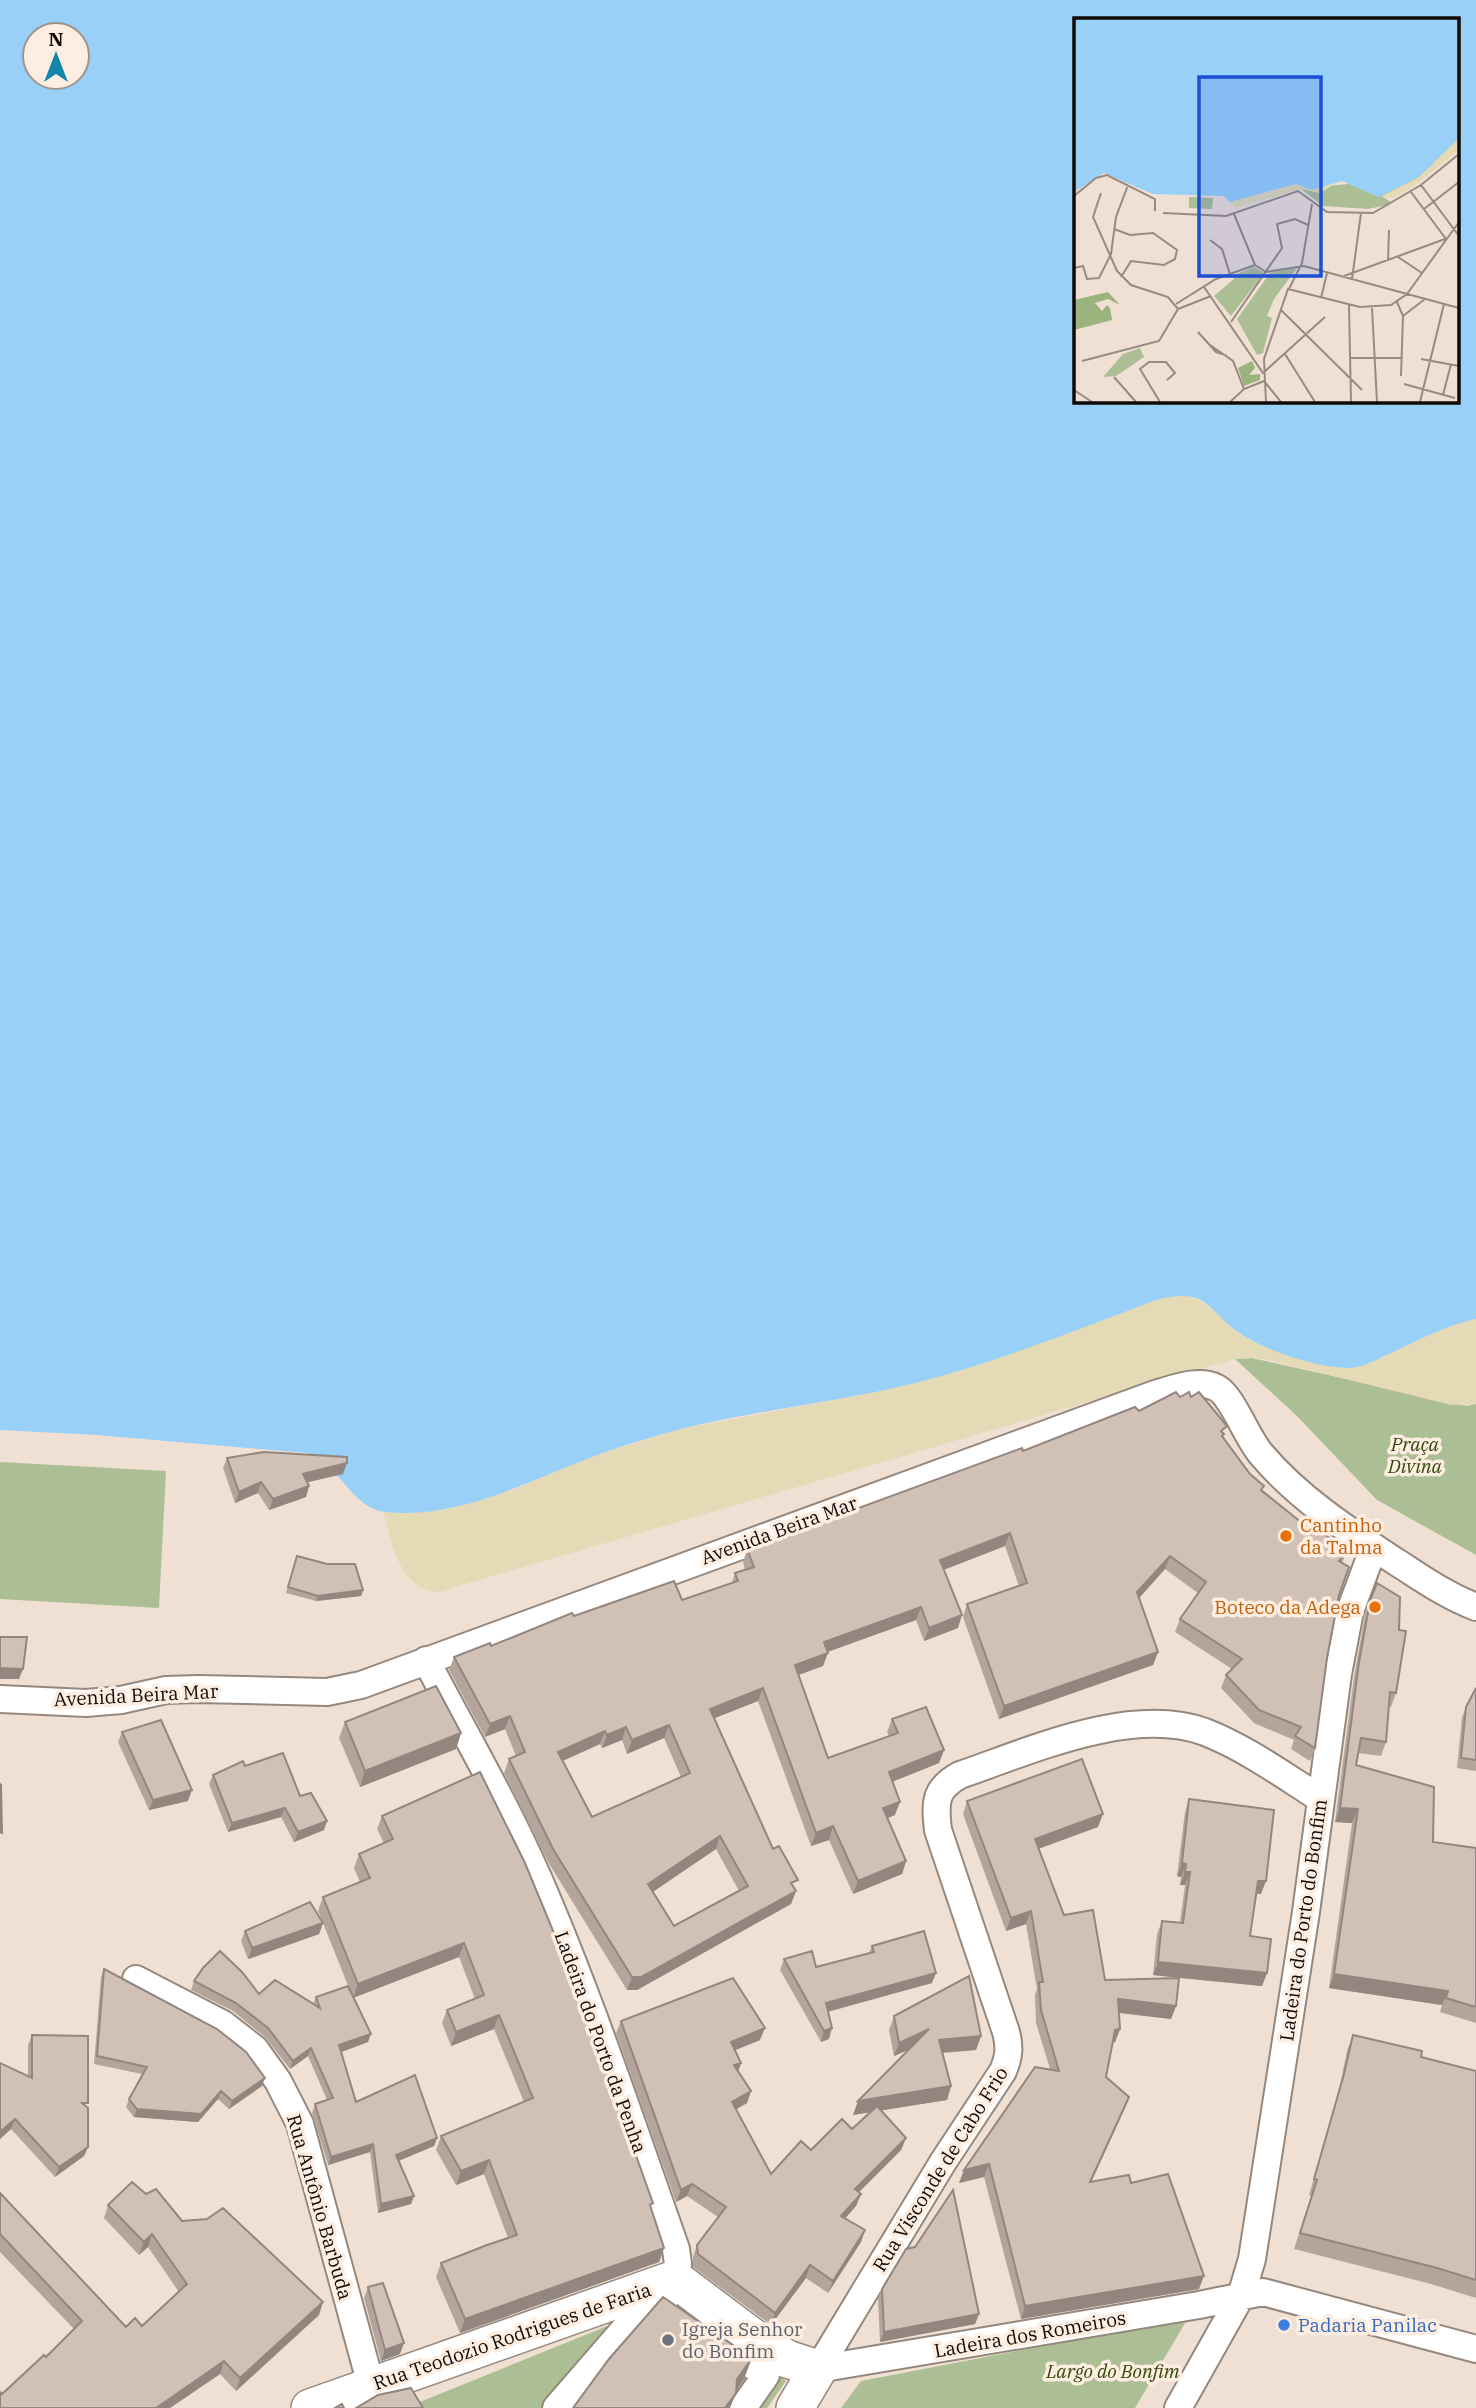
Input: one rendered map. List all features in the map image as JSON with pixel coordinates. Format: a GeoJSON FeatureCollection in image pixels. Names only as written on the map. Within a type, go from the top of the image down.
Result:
{"type":"FeatureCollection","features":[{"type":"Feature","properties":{"kind":"street","name":"Avenida Beira Mar"},"geometry":{"type":"LineString","coordinates":[[0,1699],[86,1703],[121,1700],[166,1690],[327,1692],[361,1685],[1155,1394],[1201,1384],[1217,1388],[1228,1398],[1258,1451],[1281,1477],[1308,1501],[1453,1598],[1476,1606]]}},
{"type":"Feature","properties":{"kind":"street","name":"Ladeira do Porto do Bonfim"},"geometry":{"type":"LineString","coordinates":[[1178,2408],[1241,2296],[1252,2259],[1306,1912],[1338,1674],[1350,1611],[1374,1547]]}},
{"type":"Feature","properties":{"kind":"street","name":"Ladeira do Porto da Penha"},"geometry":{"type":"LineString","coordinates":[[426,1660],[516,1830],[548,1899],[581,1983],[676,2249],[678,2264],[675,2279]]}},
{"type":"Feature","properties":{"kind":"street","name":"Rua Visconde de Cabo Frio"},"geometry":{"type":"LineString","coordinates":[[818,2369],[943,2161],[1003,2071],[1008,2058],[1010,2045],[938,1830],[937,1796],[946,1783],[960,1775],[1085,1733],[1125,1726],[1167,1725],[1201,1731],[1234,1744],[1321,1799]]}},
{"type":"Feature","properties":{"kind":"street","name":"Rua Antônio Barbuda"},"geometry":{"type":"LineString","coordinates":[[136,1979],[223,2024],[254,2049],[278,2081],[300,2124],[371,2385]]}},
{"type":"Feature","properties":{"kind":"street"},"geometry":{"type":"LineString","coordinates":[[675,2279],[760,2343],[787,2358],[818,2369],[795,2408]]}},
{"type":"Feature","properties":{"kind":"street","name":"Rua Teodozio Rodrigues de Faria"},"geometry":{"type":"LineString","coordinates":[[310,2408],[675,2279]]}},
{"type":"Feature","properties":{"kind":"street","name":"Ladeira dos Romeiros"},"geometry":{"type":"LineString","coordinates":[[818,2369],[1263,2292],[1476,2349]]}},
{"type":"Feature","properties":{"kind":"street"},"geometry":{"type":"LineString","coordinates":[[556,2408],[653,2296],[766,2375],[743,2408]]}},
{"type":"Feature","properties":{"kind":"green space","name":"Praça Divina"},"geometry":{"type":"Polygon","coordinates":[[[1252,1358],[1467,1406],[1476,1404],[1476,1555],[1377,1500],[1296,1415],[1235,1359],[1252,1358]]]}},
{"type":"Feature","properties":{"kind":"green space"},"geometry":{"type":"Polygon","coordinates":[[[0,1462],[166,1471],[159,1608],[0,1599],[0,1462]]]}},
{"type":"Feature","properties":{"kind":"green space"},"geometry":{"type":"Polygon","coordinates":[[[669,2301],[786,2381],[767,2408],[405,2408],[669,2301]]]}},
{"type":"Feature","properties":{"kind":"green space","name":"Largo do Bonfim"},"geometry":{"type":"Polygon","coordinates":[[[1188,2318],[1135,2408],[841,2408],[861,2381],[1188,2318]]]}},
{"type":"Feature","properties":{"kind":"sand"},"geometry":{"type":"Polygon","coordinates":[[[1178,1295],[1205,1304],[1240,1334],[1263,1346],[1310,1362],[1352,1368],[1365,1365],[1442,1330],[1476,1319],[1476,1404],[1451,1405],[1269,1360],[1235,1359],[438,1592],[414,1583],[406,1574],[394,1550],[383,1512],[449,1509],[510,1491],[593,1456],[680,1429],[850,1397],[955,1372],[1156,1300],[1178,1295]]]}},
{"type":"Feature","properties":{"kind":"water"},"geometry":{"type":"Polygon","coordinates":[[[0,0],[1476,0],[1476,1319],[1443,1329],[1367,1364],[1339,1368],[1311,1363],[1267,1348],[1231,1327],[1198,1299],[1188,1296],[1156,1300],[942,1376],[663,1434],[609,1451],[491,1497],[439,1510],[412,1513],[374,1509],[355,1495],[329,1467],[307,1453],[97,1435],[0,1430],[0,0]]]}},
{"type":"Feature","properties":{"kind":"building"},"geometry":{"type":"Polygon","coordinates":[[[1176,1392],[1180,1397],[1189,1392],[1191,1397],[1199,1392],[1227,1426],[1221,1431],[1224,1434],[1222,1436],[1250,1474],[1264,1486],[1261,1490],[1302,1523],[1305,1520],[1347,1551],[1339,1561],[1349,1567],[1339,1595],[1327,1658],[1315,1748],[1295,1736],[1301,1727],[1259,1710],[1226,1675],[1242,1659],[1180,1619],[1206,1582],[1170,1556],[1137,1592],[1158,1652],[1004,1706],[967,1604],[1027,1583],[1010,1533],[940,1560],[962,1615],[929,1628],[921,1607],[824,1642],[828,1653],[795,1665],[828,1758],[898,1733],[892,1719],[926,1707],[944,1750],[889,1772],[900,1802],[883,1808],[906,1861],[858,1881],[833,1826],[816,1833],[763,1688],[710,1709],[773,1849],[779,1846],[798,1880],[791,1883],[796,1891],[641,1977],[632,1977],[553,1849],[509,1759],[525,1752],[510,1716],[490,1724],[454,1657],[490,1643],[491,1646],[572,1613],[574,1616],[674,1581],[682,1600],[738,1581],[735,1573],[754,1567],[747,1549],[1022,1448],[1023,1451],[1135,1407],[1139,1411],[1176,1392]],[[669,1725],[632,1740],[626,1727],[607,1735],[605,1731],[558,1752],[592,1817],[690,1773],[669,1725]],[[720,1836],[648,1884],[674,1926],[748,1886],[720,1836]]]}},
{"type":"Feature","properties":{"kind":"building"},"geometry":{"type":"Polygon","coordinates":[[[264,1452],[347,1457],[347,1463],[303,1474],[309,1486],[273,1499],[261,1482],[239,1492],[227,1458],[264,1452]]]}},
{"type":"Feature","properties":{"kind":"building"},"geometry":{"type":"Polygon","coordinates":[[[297,1556],[327,1564],[355,1564],[363,1590],[318,1596],[288,1587],[297,1556]]]}},
{"type":"Feature","properties":{"kind":"building"},"geometry":{"type":"Polygon","coordinates":[[[1377,1583],[1400,1597],[1399,1630],[1406,1631],[1396,1693],[1390,1692],[1386,1742],[1361,1738],[1356,1765],[1434,1787],[1433,1842],[1476,1848],[1476,2007],[1446,1998],[1448,1991],[1334,1974],[1358,1809],[1340,1808],[1359,1662],[1370,1601],[1377,1583]]]}},
{"type":"Feature","properties":{"kind":"building"},"geometry":{"type":"Polygon","coordinates":[[[0,1637],[27,1637],[23,1669],[0,1668],[0,1637]]]}},
{"type":"Feature","properties":{"kind":"building"},"geometry":{"type":"Polygon","coordinates":[[[436,1686],[461,1733],[365,1771],[345,1722],[436,1686]]]}},
{"type":"Feature","properties":{"kind":"building"},"geometry":{"type":"Polygon","coordinates":[[[1476,1688],[1476,1760],[1461,1758],[1466,1707],[1476,1688]]]}},
{"type":"Feature","properties":{"kind":"building"},"geometry":{"type":"Polygon","coordinates":[[[161,1720],[192,1790],[153,1800],[122,1732],[161,1720]]]}},
{"type":"Feature","properties":{"kind":"building"},"geometry":{"type":"Polygon","coordinates":[[[283,1753],[300,1796],[311,1793],[327,1821],[298,1832],[285,1808],[232,1823],[213,1775],[243,1761],[245,1766],[283,1753]]]}},
{"type":"Feature","properties":{"kind":"building"},"geometry":{"type":"Polygon","coordinates":[[[1082,1759],[1103,1814],[1035,1839],[1064,1915],[1093,1910],[1105,1980],[1179,1978],[1176,2006],[1118,1999],[1120,2029],[1115,2030],[1106,2077],[1129,2097],[1090,2182],[1129,2175],[1131,2183],[1168,2174],[1204,2276],[1025,2306],[989,2164],[964,2170],[1035,2067],[1059,2071],[1041,2010],[1039,1982],[1043,1982],[1031,1911],[1011,1918],[967,1801],[1082,1759]]]}},
{"type":"Feature","properties":{"kind":"building"},"geometry":{"type":"Polygon","coordinates":[[[480,1772],[525,1863],[573,1979],[653,2203],[650,2205],[664,2248],[465,2319],[441,2263],[517,2235],[489,2160],[461,2171],[441,2136],[533,2098],[499,2015],[456,2032],[447,2010],[484,1995],[464,1943],[358,1984],[323,1897],[370,1878],[359,1854],[393,1839],[382,1816],[480,1772]]]}},
{"type":"Feature","properties":{"kind":"building"},"geometry":{"type":"Polygon","coordinates":[[[1,1785],[2,1833],[0,1832],[1,1785]]]}},
{"type":"Feature","properties":{"kind":"building"},"geometry":{"type":"Polygon","coordinates":[[[1189,1799],[1274,1810],[1266,1881],[1258,1881],[1250,1936],[1271,1939],[1267,1973],[1158,1962],[1162,1921],[1183,1923],[1190,1872],[1185,1872],[1186,1864],[1182,1863],[1189,1799]]]}},
{"type":"Feature","properties":{"kind":"building"},"geometry":{"type":"Polygon","coordinates":[[[310,1902],[323,1923],[252,1948],[245,1931],[310,1902]]]}},
{"type":"Feature","properties":{"kind":"building"},"geometry":{"type":"Polygon","coordinates":[[[924,1931],[936,1973],[826,2003],[832,2028],[824,2031],[784,1959],[812,1951],[816,1967],[874,1952],[872,1946],[924,1931]]]}},
{"type":"Feature","properties":{"kind":"building"},"geometry":{"type":"Polygon","coordinates":[[[220,1951],[242,1972],[259,1994],[275,1980],[320,2008],[316,1997],[348,1986],[371,2034],[339,2045],[356,2102],[415,2075],[437,2138],[396,2155],[414,2196],[381,2204],[373,2144],[331,2157],[315,2104],[333,2098],[311,2048],[293,2061],[268,2028],[236,2003],[194,1981],[220,1951]]]}},
{"type":"Feature","properties":{"kind":"building"},"geometry":{"type":"Polygon","coordinates":[[[104,1969],[217,2029],[246,2052],[265,2078],[232,2101],[221,2091],[201,2114],[137,2109],[129,2099],[147,2067],[97,2056],[104,1969]]]}},
{"type":"Feature","properties":{"kind":"building"},"geometry":{"type":"Polygon","coordinates":[[[969,1976],[981,2036],[939,2040],[951,2086],[858,2101],[929,2029],[899,2043],[894,2016],[969,1976]]]}},
{"type":"Feature","properties":{"kind":"building"},"geometry":{"type":"Polygon","coordinates":[[[733,1978],[765,2028],[731,2042],[741,2063],[734,2065],[751,2091],[732,2102],[771,2174],[801,2141],[811,2150],[842,2119],[852,2129],[877,2106],[906,2138],[855,2189],[861,2194],[841,2216],[865,2230],[833,2281],[810,2265],[775,2313],[698,2254],[697,2245],[726,2207],[692,2184],[681,2190],[621,2021],[733,1978]]]}},
{"type":"Feature","properties":{"kind":"building"},"geometry":{"type":"Polygon","coordinates":[[[32,2035],[88,2036],[88,2103],[82,2103],[88,2108],[88,2147],[59,2167],[15,2119],[0,2132],[0,2063],[32,2078],[32,2035]]]}},
{"type":"Feature","properties":{"kind":"building"},"geometry":{"type":"Polygon","coordinates":[[[1353,2035],[1422,2051],[1421,2057],[1476,2071],[1476,2280],[1300,2233],[1317,2180],[1314,2179],[1353,2035]]]}},
{"type":"Feature","properties":{"kind":"building"},"geometry":{"type":"Polygon","coordinates":[[[132,2182],[146,2194],[156,2189],[182,2221],[207,2219],[223,2208],[323,2302],[240,2378],[224,2361],[156,2408],[0,2408],[0,2392],[2,2394],[44,2355],[46,2357],[82,2321],[0,2234],[0,2193],[126,2327],[135,2318],[142,2326],[187,2284],[152,2234],[144,2242],[108,2205],[132,2182]]]}},
{"type":"Feature","properties":{"kind":"building"},"geometry":{"type":"Polygon","coordinates":[[[953,2190],[979,2314],[884,2332],[882,2289],[906,2249],[915,2247],[953,2190]]]}},
{"type":"Feature","properties":{"kind":"building"},"geometry":{"type":"Polygon","coordinates":[[[383,2283],[404,2343],[385,2350],[368,2287],[383,2283]]]}},
{"type":"Feature","properties":{"kind":"building","name":"Igreja Senhor do Bonfim"},"geometry":{"type":"Polygon","coordinates":[[[663,2297],[752,2358],[737,2379],[736,2393],[725,2408],[573,2408],[609,2359],[663,2297]]]}},
{"type":"Feature","properties":{"kind":"building"},"geometry":{"type":"Polygon","coordinates":[[[411,2388],[423,2408],[356,2408],[378,2395],[411,2388]]]}},
{"type":"Feature","properties":{"kind":"place","name":"Cantinho da Talma"},"geometry":{"type":"Point","coordinates":[1286,1536]}},
{"type":"Feature","properties":{"kind":"place","name":"Boteco da Adega"},"geometry":{"type":"Point","coordinates":[1375,1607]}},
{"type":"Feature","properties":{"kind":"place","name":"Padaria Panilac"},"geometry":{"type":"Point","coordinates":[1284,2325]}},
{"type":"Feature","properties":{"kind":"place","name":"Igreja Senhor do Bonfim"},"geometry":{"type":"Point","coordinates":[668,2340]}}]}
